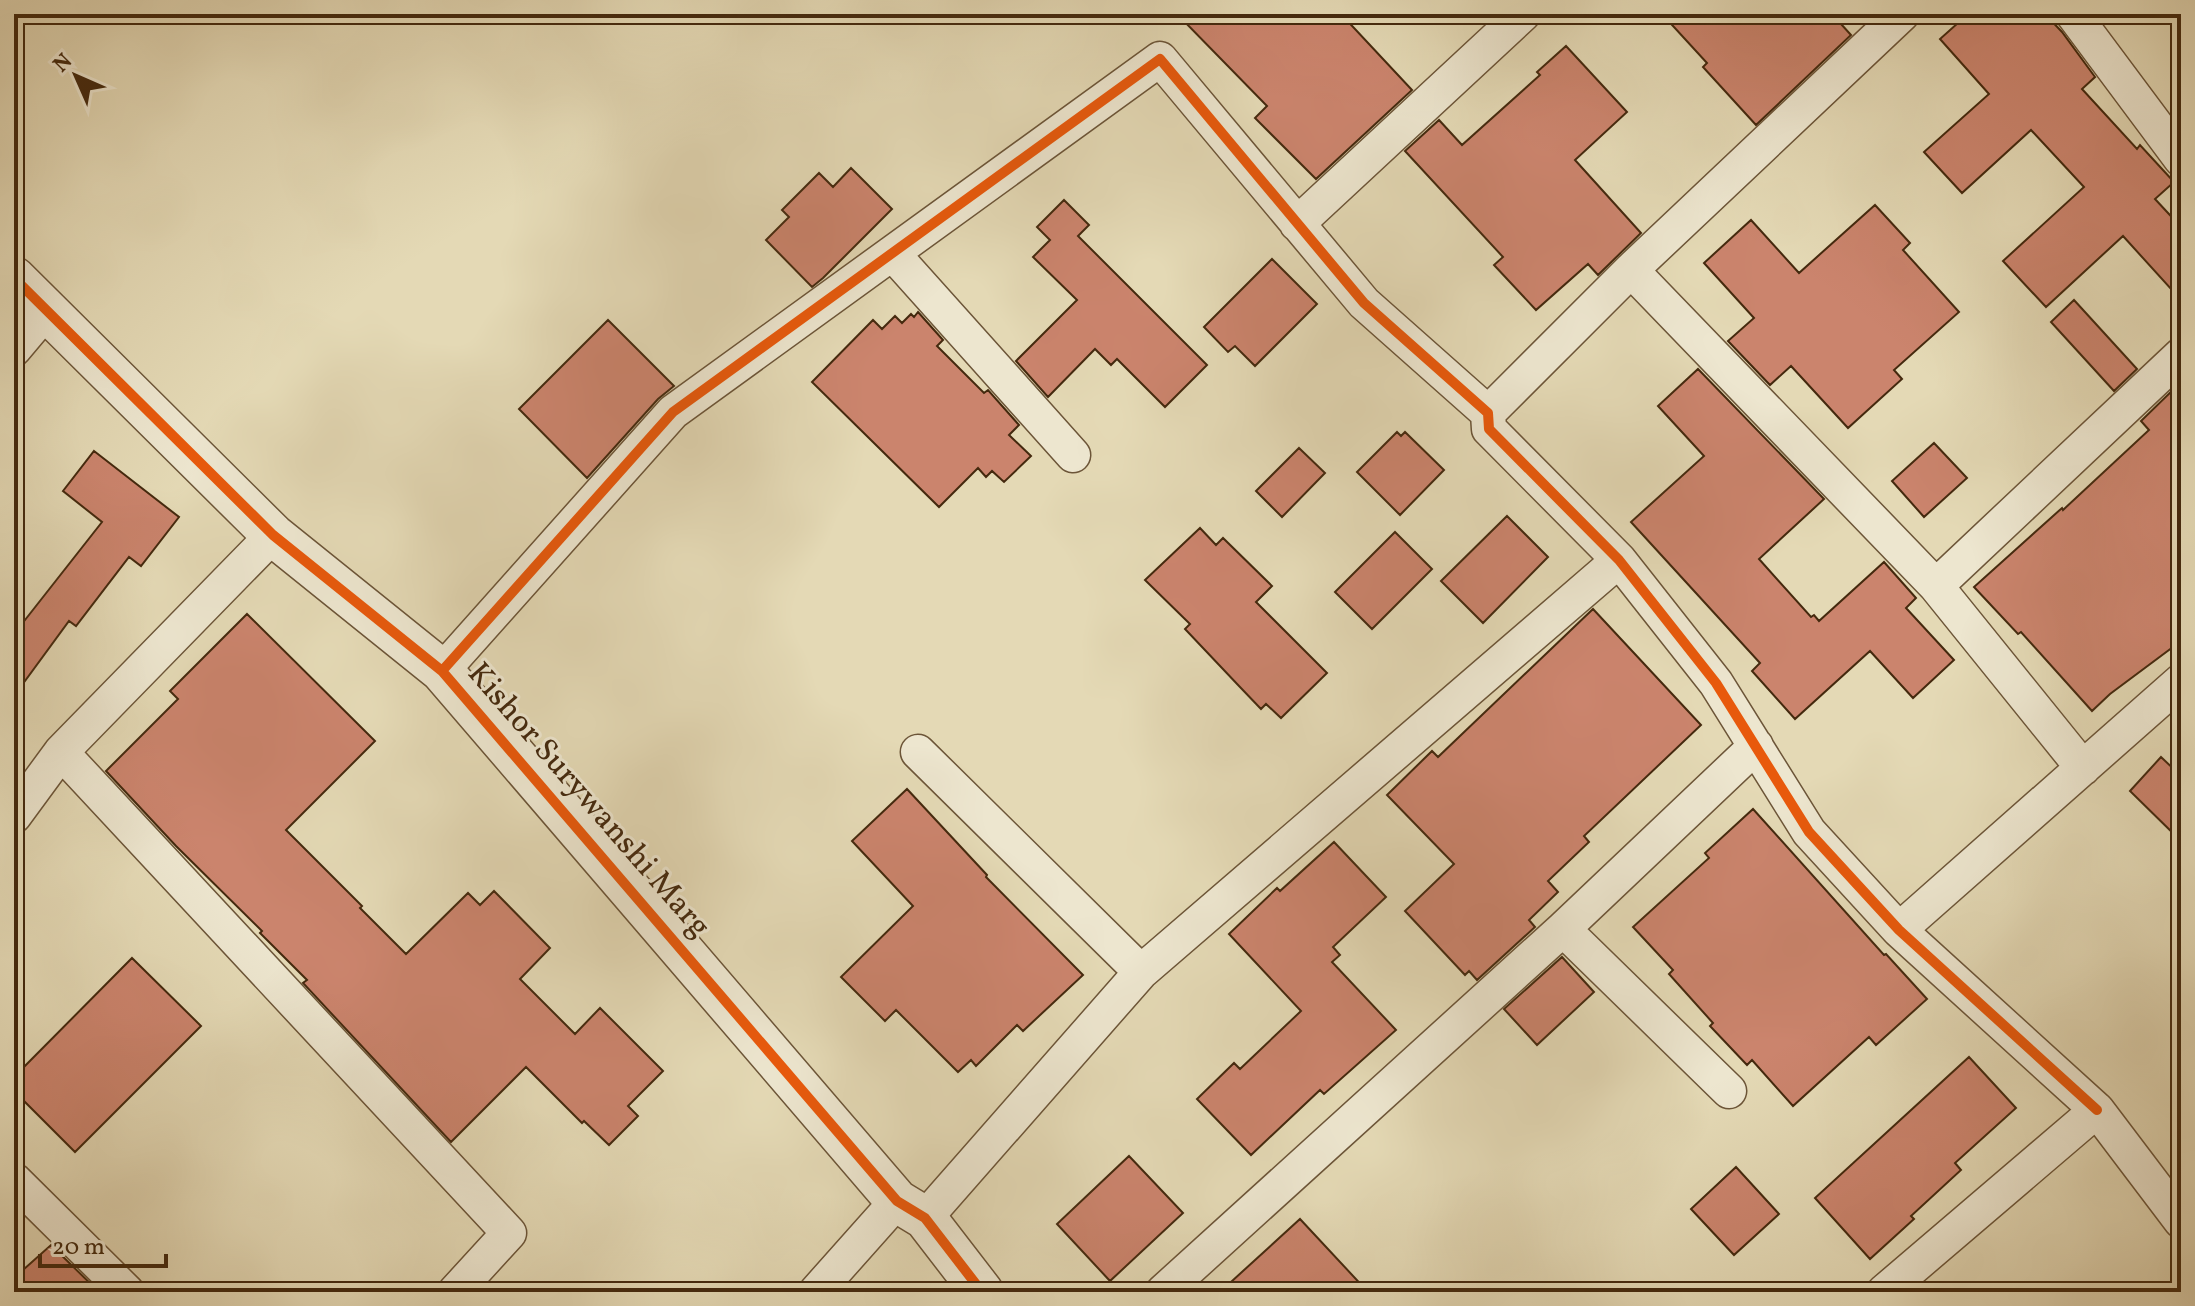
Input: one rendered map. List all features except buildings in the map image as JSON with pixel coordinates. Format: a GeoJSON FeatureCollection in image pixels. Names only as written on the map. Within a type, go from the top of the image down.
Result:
{"type":"FeatureCollection","features":[{"type":"Feature","properties":{"kind":"street"},"geometry":{"type":"LineString","coordinates":[[1297,224],[1523,14]]}},
{"type":"Feature","properties":{"kind":"street"},"geometry":{"type":"LineString","coordinates":[[1488,413],[1631,270],[1902,14]]}},
{"type":"Feature","properties":{"kind":"street"},"geometry":{"type":"LineString","coordinates":[[2073,14],[2179,152]]}},
{"type":"Feature","properties":{"kind":"street"},"geometry":{"type":"LineString","coordinates":[[442,671],[673,412],[1160,59],[1364,303],[1488,413],[1489,429],[1619,560],[1716,683],[1809,832],[1899,930],[2097,1110],[2181,1221]]}},
{"type":"Feature","properties":{"kind":"street"},"geometry":{"type":"LineString","coordinates":[[893,254],[1073,455]]}},
{"type":"Feature","properties":{"kind":"street"},"geometry":{"type":"LineString","coordinates":[[1631,270],[1936,586],[2083,768]]}},
{"type":"Feature","properties":{"kind":"street","name":"Kishor Surywanshi Marg"},"geometry":{"type":"LineString","coordinates":[[14,278],[273,535],[442,671],[982,1292]]}},
{"type":"Feature","properties":{"kind":"street"},"geometry":{"type":"LineString","coordinates":[[14,349],[46,311]]}},
{"type":"Feature","properties":{"kind":"street"},"geometry":{"type":"LineString","coordinates":[[1936,586],[2181,355]]}},
{"type":"Feature","properties":{"kind":"street"},"geometry":{"type":"LineString","coordinates":[[14,816],[61,752],[273,535]]}},
{"type":"Feature","properties":{"kind":"street"},"geometry":{"type":"LineString","coordinates":[[816,1292],[911,1209],[1141,972],[1619,560]]}},
{"type":"Feature","properties":{"kind":"street"},"geometry":{"type":"LineString","coordinates":[[1899,930],[2181,681]]}},
{"type":"Feature","properties":{"kind":"street"},"geometry":{"type":"LineString","coordinates":[[1163,1292],[1563,929],[1756,746]]}},
{"type":"Feature","properties":{"kind":"street"},"geometry":{"type":"LineString","coordinates":[[61,752],[509,1233],[455,1292]]}},
{"type":"Feature","properties":{"kind":"street"},"geometry":{"type":"LineString","coordinates":[[918,752],[1141,972]]}},
{"type":"Feature","properties":{"kind":"street"},"geometry":{"type":"LineString","coordinates":[[1563,929],[1729,1091]]}},
{"type":"Feature","properties":{"kind":"street"},"geometry":{"type":"LineString","coordinates":[[1884,1292],[2097,1110]]}},
{"type":"Feature","properties":{"kind":"street"},"geometry":{"type":"LineString","coordinates":[[14,1180],[127,1292]]}},
{"type":"Feature","properties":{"kind":"cycle path"},"geometry":{"type":"LineString","coordinates":[[442,671],[673,412],[1160,59],[1364,303],[1488,413],[1489,429],[1619,560],[1716,683],[1809,832],[1899,930],[2097,1110]]}},
{"type":"Feature","properties":{"kind":"cycle path"},"geometry":{"type":"LineString","coordinates":[[14,278],[273,535],[442,671],[897,1201],[925,1218],[982,1292]]}}]}
